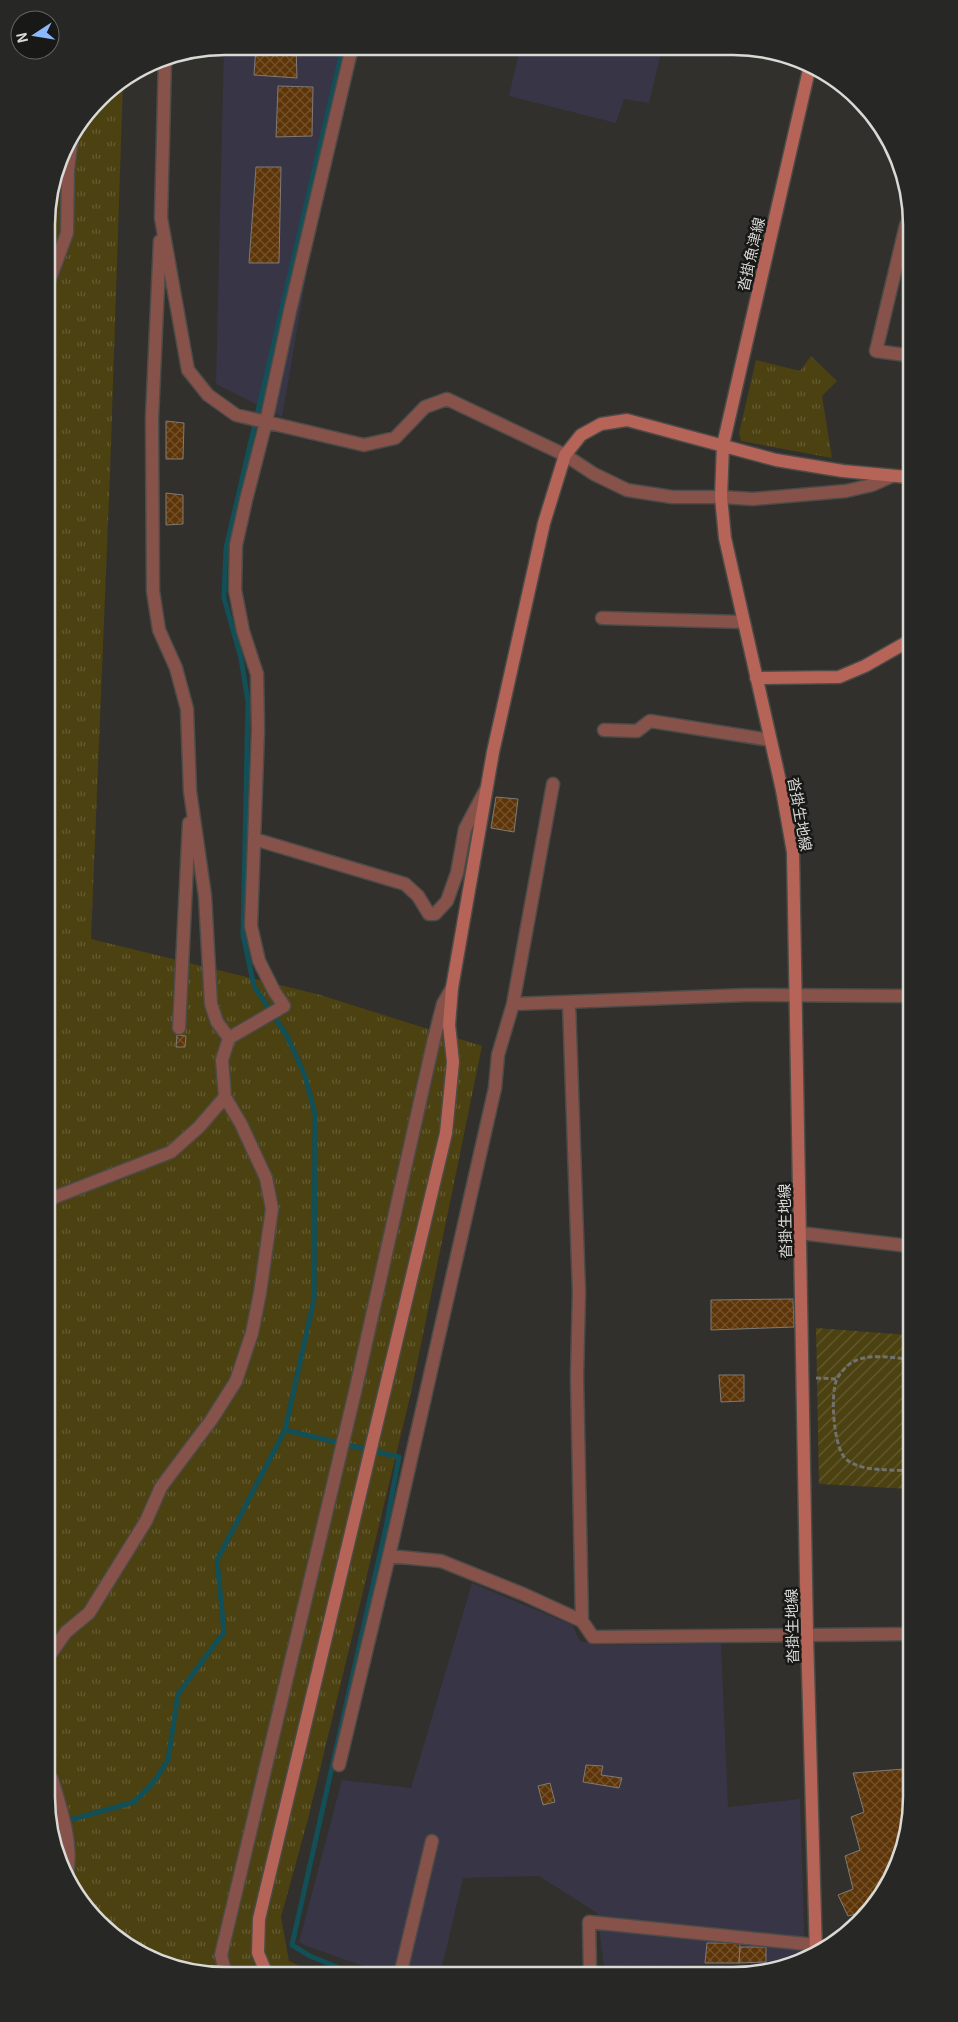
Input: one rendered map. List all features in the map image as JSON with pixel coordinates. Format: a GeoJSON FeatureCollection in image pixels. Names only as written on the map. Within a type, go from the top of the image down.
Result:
{"type":"FeatureCollection","features":[{"type":"Feature","properties":{"kind":"main road","name":"沓掛魚津線"},"geometry":{"type":"LineString","coordinates":[[721,496],[723,445],[808,73]]}},
{"type":"Feature","properties":{"kind":"main road"},"geometry":{"type":"LineString","coordinates":[[264,1967],[258,1953],[258,1919],[446,1133],[453,1062],[450,1025],[452,988],[488,784],[544,522],[565,455],[580,435],[601,424],[627,420],[776,460],[844,471],[903,477]]}},
{"type":"Feature","properties":{"kind":"main road","name":"沓掛生地線"},"geometry":{"type":"LineString","coordinates":[[721,496],[725,538],[782,790],[793,852],[807,1635],[816,1945]]}},
{"type":"Feature","properties":{"kind":"main road"},"geometry":{"type":"LineString","coordinates":[[756,678],[839,677],[865,666],[903,644]]}},
{"type":"Feature","properties":{"kind":"street"},"geometry":{"type":"LineString","coordinates":[[55,1648],[66,1632],[89,1613],[146,1521],[161,1487],[212,1419],[236,1381],[252,1334],[260,1293],[272,1209],[266,1178],[241,1124],[225,1097],[222,1060],[229,1038],[284,1006],[259,961],[251,926],[258,730],[257,674],[243,631],[235,590],[236,545],[350,55]]}},
{"type":"Feature","properties":{"kind":"street"},"geometry":{"type":"LineString","coordinates":[[165,66],[161,218],[152,418],[153,591],[159,630],[176,668],[187,709],[190,791],[179,1028]]}},
{"type":"Feature","properties":{"kind":"street"},"geometry":{"type":"LineString","coordinates":[[55,265],[67,233],[70,157]]}},
{"type":"Feature","properties":{"kind":"street"},"geometry":{"type":"LineString","coordinates":[[161,218],[188,370],[208,395],[236,415],[364,445],[396,438],[425,407],[447,399],[565,455],[594,474],[627,490],[672,497],[721,496],[753,499],[846,492],[872,485],[892,476]]}},
{"type":"Feature","properties":{"kind":"street"},"geometry":{"type":"LineString","coordinates":[[903,238],[876,351],[903,356]]}},
{"type":"Feature","properties":{"kind":"street"},"geometry":{"type":"LineString","coordinates":[[602,618],[743,622]]}},
{"type":"Feature","properties":{"kind":"street"},"geometry":{"type":"LineString","coordinates":[[604,730],[637,731],[650,720],[770,740]]}},
{"type":"Feature","properties":{"kind":"street"},"geometry":{"type":"LineString","coordinates":[[254,838],[405,884],[418,896],[429,914],[435,914],[447,901],[457,873],[465,829],[488,784]]}},
{"type":"Feature","properties":{"kind":"street"},"geometry":{"type":"LineString","coordinates":[[339,1765],[389,1556],[495,1088],[498,1055],[513,1004],[553,784]]}},
{"type":"Feature","properties":{"kind":"street"},"geometry":{"type":"LineString","coordinates":[[190,791],[205,896],[211,1004],[217,1022],[229,1038]]}},
{"type":"Feature","properties":{"kind":"street"},"geometry":{"type":"LineString","coordinates":[[223,1967],[221,1955],[352,1402],[434,1039],[443,1004],[452,988]]}},
{"type":"Feature","properties":{"kind":"street"},"geometry":{"type":"LineString","coordinates":[[513,1004],[747,995],[903,996]]}},
{"type":"Feature","properties":{"kind":"street"},"geometry":{"type":"LineString","coordinates":[[569,1003],[579,1292],[577,1377],[582,1621]]}},
{"type":"Feature","properties":{"kind":"street"},"geometry":{"type":"LineString","coordinates":[[55,1197],[171,1152],[199,1127],[225,1097]]}},
{"type":"Feature","properties":{"kind":"street"},"geometry":{"type":"LineString","coordinates":[[800,1233],[903,1245]]}},
{"type":"Feature","properties":{"kind":"street"},"geometry":{"type":"LineString","coordinates":[[389,1556],[441,1561],[524,1594],[582,1621],[593,1637],[903,1634]]}},
{"type":"Feature","properties":{"kind":"street"},"geometry":{"type":"LineString","coordinates":[[55,1789],[66,1837],[69,1864]]}},
{"type":"Feature","properties":{"kind":"street"},"geometry":{"type":"LineString","coordinates":[[402,1967],[432,1841]]}},
{"type":"Feature","properties":{"kind":"street"},"geometry":{"type":"LineString","coordinates":[[590,1967],[589,1922],[811,1948]]}},
{"type":"Feature","properties":{"kind":"path"},"geometry":{"type":"LineString","coordinates":[[903,1359],[869,1357],[853,1362],[837,1379],[834,1428],[838,1447],[844,1458],[856,1465],[903,1469]]}},
{"type":"Feature","properties":{"kind":"path"},"geometry":{"type":"LineString","coordinates":[[802,1377],[837,1379]]}},
{"type":"Feature","properties":{"kind":"shaded area"},"geometry":{"type":"Polygon","coordinates":[[[224,55],[354,55],[309,260],[282,417],[216,384],[224,55]]]}},
{"type":"Feature","properties":{"kind":"shaded area"},"geometry":{"type":"Polygon","coordinates":[[[518,55],[661,55],[649,103],[624,99],[616,123],[509,96],[518,55]]]}},
{"type":"Feature","properties":{"kind":"shaded area"},"geometry":{"type":"Polygon","coordinates":[[[472,1583],[572,1625],[580,1641],[596,1645],[721,1644],[728,1807],[800,1799],[805,1951],[767,1963],[604,1966],[597,1913],[539,1876],[463,1878],[442,1967],[366,1967],[299,1942],[342,1780],[411,1788],[472,1583]]]}},
{"type":"Feature","properties":{"kind":"green space"},"geometry":{"type":"Polygon","coordinates":[[[123,89],[110,474],[91,939],[317,994],[482,1046],[411,1393],[308,1819],[281,1917],[289,1961],[302,1967],[202,1966],[170,1958],[140,1944],[121,1932],[90,1901],[68,1862],[56,1820],[55,214],[61,181],[68,160],[78,140],[90,121],[123,89]]]}},
{"type":"Feature","properties":{"kind":"green space"},"geometry":{"type":"Polygon","coordinates":[[[811,356],[837,381],[822,396],[832,458],[741,441],[739,433],[756,360],[800,371],[811,356]]]}},
{"type":"Feature","properties":{"kind":"green space"},"geometry":{"type":"Polygon","coordinates":[[[816,1328],[903,1334],[903,1489],[819,1484],[816,1328]]]}},
{"type":"Feature","properties":{"kind":"building"},"geometry":{"type":"Polygon","coordinates":[[[255,55],[296,55],[297,78],[254,75],[255,55]]]}},
{"type":"Feature","properties":{"kind":"building"},"geometry":{"type":"Polygon","coordinates":[[[278,86],[313,87],[312,136],[276,137],[278,86]]]}},
{"type":"Feature","properties":{"kind":"building"},"geometry":{"type":"Polygon","coordinates":[[[256,167],[281,167],[279,263],[249,263],[256,167]]]}},
{"type":"Feature","properties":{"kind":"building"},"geometry":{"type":"Polygon","coordinates":[[[166,421],[184,423],[183,459],[166,459],[166,421]]]}},
{"type":"Feature","properties":{"kind":"building"},"geometry":{"type":"Polygon","coordinates":[[[166,493],[183,495],[183,524],[166,525],[166,493]]]}},
{"type":"Feature","properties":{"kind":"building"},"geometry":{"type":"Polygon","coordinates":[[[496,797],[518,799],[514,832],[491,828],[496,797]]]}},
{"type":"Feature","properties":{"kind":"building"},"geometry":{"type":"Polygon","coordinates":[[[177,1035],[186,1036],[185,1047],[176,1047],[177,1035]]]}},
{"type":"Feature","properties":{"kind":"building"},"geometry":{"type":"Polygon","coordinates":[[[793,1299],[794,1327],[711,1330],[711,1300],[793,1299]]]}},
{"type":"Feature","properties":{"kind":"building"},"geometry":{"type":"Polygon","coordinates":[[[719,1375],[744,1375],[744,1401],[721,1402],[719,1375]]]}},
{"type":"Feature","properties":{"kind":"building"},"geometry":{"type":"Polygon","coordinates":[[[586,1765],[603,1766],[601,1775],[622,1778],[619,1788],[583,1782],[586,1765]]]}},
{"type":"Feature","properties":{"kind":"building"},"geometry":{"type":"Polygon","coordinates":[[[903,1769],[903,1808],[894,1852],[880,1882],[868,1901],[856,1914],[848,1916],[838,1895],[853,1889],[845,1856],[860,1850],[851,1817],[864,1812],[853,1773],[903,1769]]]}},
{"type":"Feature","properties":{"kind":"building"},"geometry":{"type":"Polygon","coordinates":[[[550,1783],[555,1802],[543,1805],[538,1786],[550,1783]]]}},
{"type":"Feature","properties":{"kind":"building"},"geometry":{"type":"Polygon","coordinates":[[[707,1943],[740,1943],[739,1963],[705,1963],[707,1943]]]}},
{"type":"Feature","properties":{"kind":"building"},"geometry":{"type":"Polygon","coordinates":[[[740,1947],[766,1947],[766,1962],[739,1963],[740,1947]]]}},
{"type":"Feature","properties":{"kind":"waterway"},"geometry":{"type":"LineString","coordinates":[[57,1824],[134,1802],[153,1783],[168,1760],[178,1694],[224,1632],[217,1560],[285,1430],[314,1299],[315,1114],[305,1076],[287,1036],[254,986],[243,935],[248,702],[241,658],[224,598],[226,548],[341,55]]}},
{"type":"Feature","properties":{"kind":"waterway"},"geometry":{"type":"LineString","coordinates":[[285,1430],[399,1457],[386,1527],[292,1945],[310,1956],[337,1967]]}}]}
